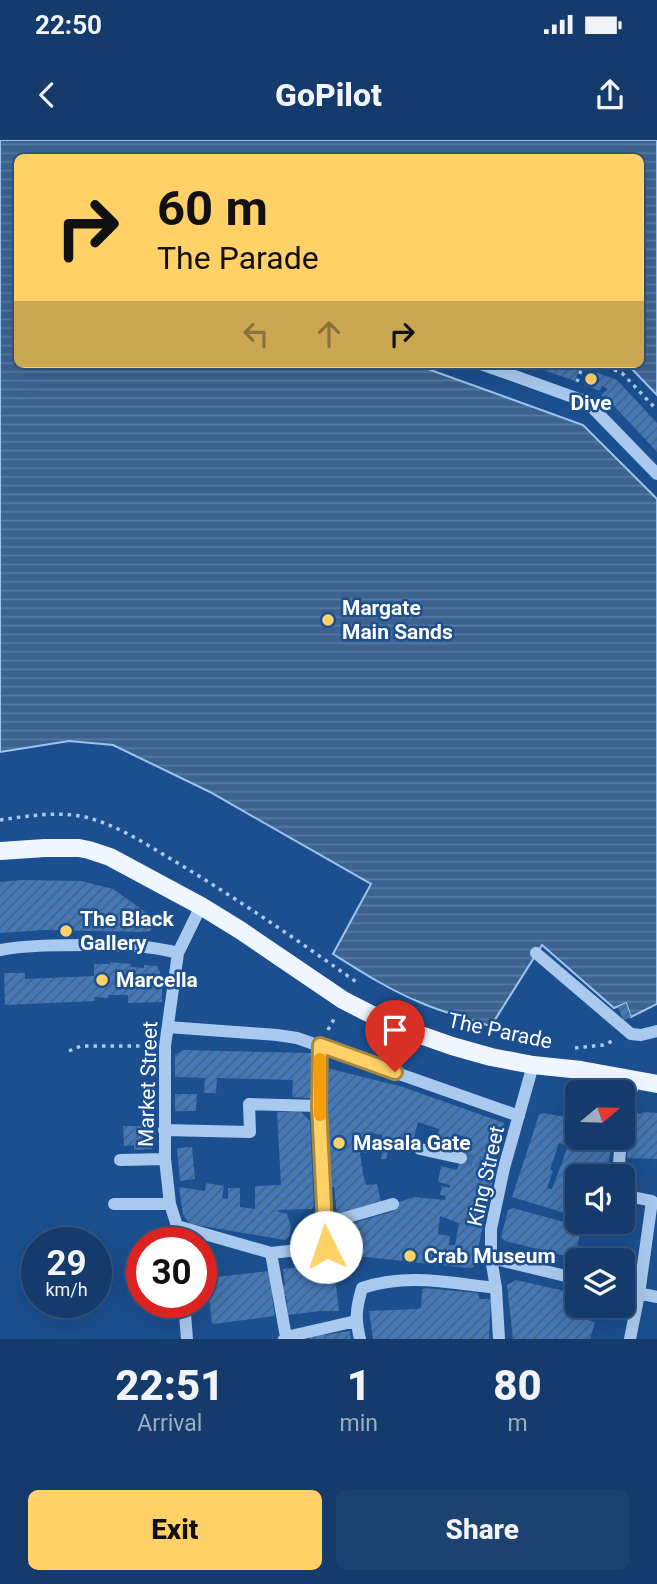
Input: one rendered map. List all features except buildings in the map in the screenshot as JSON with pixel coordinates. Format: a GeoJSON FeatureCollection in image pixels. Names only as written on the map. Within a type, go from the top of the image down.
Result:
{"type":"FeatureCollection","features":[{"type":"Feature","properties":{"kind":"main road","name":"The Parade"},"geometry":{"type":"LineString","coordinates":[[0,851],[45,848],[89,850],[122,862],[240,930],[343,1000],[392,1025],[491,1057],[657,1084]]}},
{"type":"Feature","properties":{"kind":"street"},"geometry":{"type":"LineString","coordinates":[[492,368],[587,402],[657,474]]}},
{"type":"Feature","properties":{"kind":"street","name":"Market Street"},"geometry":{"type":"LineString","coordinates":[[177,1226],[170,1204],[165,1159],[165,1046],[178,953],[201,906]]}},
{"type":"Feature","properties":{"kind":"street"},"geometry":{"type":"LineString","coordinates":[[0,950],[53,945],[108,945],[161,948],[178,953]]}},
{"type":"Feature","properties":{"kind":"street"},"geometry":{"type":"LineString","coordinates":[[536,953],[631,1034],[657,1031]]}},
{"type":"Feature","properties":{"kind":"street"},"geometry":{"type":"LineString","coordinates":[[168,1027],[298,1038],[519,1116]]}},
{"type":"Feature","properties":{"kind":"street"},"geometry":{"type":"LineString","coordinates":[[177,1226],[271,1253],[326,1247],[319,1106],[320,1045]]}},
{"type":"Feature","properties":{"kind":"street","name":"King Street"},"geometry":{"type":"LineString","coordinates":[[499,1339],[491,1258],[491,1229],[498,1167],[519,1116],[533,1065]]}},
{"type":"Feature","properties":{"kind":"street"},"geometry":{"type":"LineString","coordinates":[[164,1130],[250,1132],[249,1104],[319,1106]]}},
{"type":"Feature","properties":{"kind":"street"},"geometry":{"type":"LineString","coordinates":[[420,1149],[461,1158]]}},
{"type":"Feature","properties":{"kind":"street"},"geometry":{"type":"LineString","coordinates":[[120,1160],[165,1159]]}},
{"type":"Feature","properties":{"kind":"street"},"geometry":{"type":"LineString","coordinates":[[630,1339],[652,1201],[635,1197]]}},
{"type":"Feature","properties":{"kind":"street"},"geometry":{"type":"LineString","coordinates":[[114,1204],[170,1204]]}},
{"type":"Feature","properties":{"kind":"street"},"geometry":{"type":"LineString","coordinates":[[324,1224],[393,1204]]}},
{"type":"Feature","properties":{"kind":"street"},"geometry":{"type":"LineString","coordinates":[[271,1253],[285,1338],[356,1321]]}},
{"type":"Feature","properties":{"kind":"street"},"geometry":{"type":"LineString","coordinates":[[491,1258],[565,1276]]}},
{"type":"Feature","properties":{"kind":"street"},"geometry":{"type":"LineString","coordinates":[[360,1339],[356,1321],[362,1288],[378,1283],[416,1279],[496,1288]]}},
{"type":"Feature","properties":{"kind":"street"},"geometry":{"type":"LineString","coordinates":[[635,1293],[657,1297]]}},
{"type":"Feature","properties":{"kind":"street"},"geometry":{"type":"LineString","coordinates":[[185,1318],[187,1339]]}},
{"type":"Feature","properties":{"kind":"path"},"geometry":{"type":"LineString","coordinates":[[609,368],[622,373],[657,410]]}},
{"type":"Feature","properties":{"kind":"path"},"geometry":{"type":"LineString","coordinates":[[328,962],[361,986]]}},
{"type":"Feature","properties":{"kind":"path"},"geometry":{"type":"LineString","coordinates":[[568,1049],[603,1045],[631,1034]]}},
{"type":"Feature","properties":{"kind":"path"},"geometry":{"type":"LineString","coordinates":[[69,1051],[81,1046],[165,1046]]}},
{"type":"Feature","properties":{"kind":"path"},"geometry":{"type":"LineString","coordinates":[[326,1247],[362,1288]]}},
{"type":"Feature","properties":{"kind":"water","name":"Margate Main Sands"},"geometry":{"type":"Polygon","coordinates":[[[0,140],[657,140],[657,395],[631,368],[644,368],[644,154],[14,154],[14,368],[425,368],[583,425],[657,499],[657,1004],[631,1017],[626,1003],[614,1008],[542,945],[491,1026],[428,1006],[385,986],[333,954],[371,884],[210,792],[113,745],[69,741],[0,752],[0,140]]]}},
{"type":"Feature","properties":{"kind":"tunnel"},"geometry":{"type":"LineString","coordinates":[[461,1158],[491,1165]]}},
{"type":"Feature","properties":{"kind":"slow traffic"},"geometry":{"type":"LineString","coordinates":[[320,1059],[320,1115]]}},
{"type":"Feature","properties":{"kind":"place","name":"Dive"},"geometry":{"type":"Point","coordinates":[591,379]}},
{"type":"Feature","properties":{"kind":"place","name":"Margate Main Sands"},"geometry":{"type":"Point","coordinates":[328,620]}},
{"type":"Feature","properties":{"kind":"place","name":"The Black Gallery"},"geometry":{"type":"Point","coordinates":[66,931]}},
{"type":"Feature","properties":{"kind":"place","name":"Marcella"},"geometry":{"type":"Point","coordinates":[102,980]}},
{"type":"Feature","properties":{"kind":"place","name":"Masala Gate"},"geometry":{"type":"Point","coordinates":[339,1143]}},
{"type":"Feature","properties":{"kind":"place","name":"Crab Museum"},"geometry":{"type":"Point","coordinates":[410,1256]}},
{"type":"Feature","properties":{"kind":"route"},"geometry":{"type":"LineString","coordinates":[[326,1247],[319,1106],[320,1045],[395,1072]]}}]}
